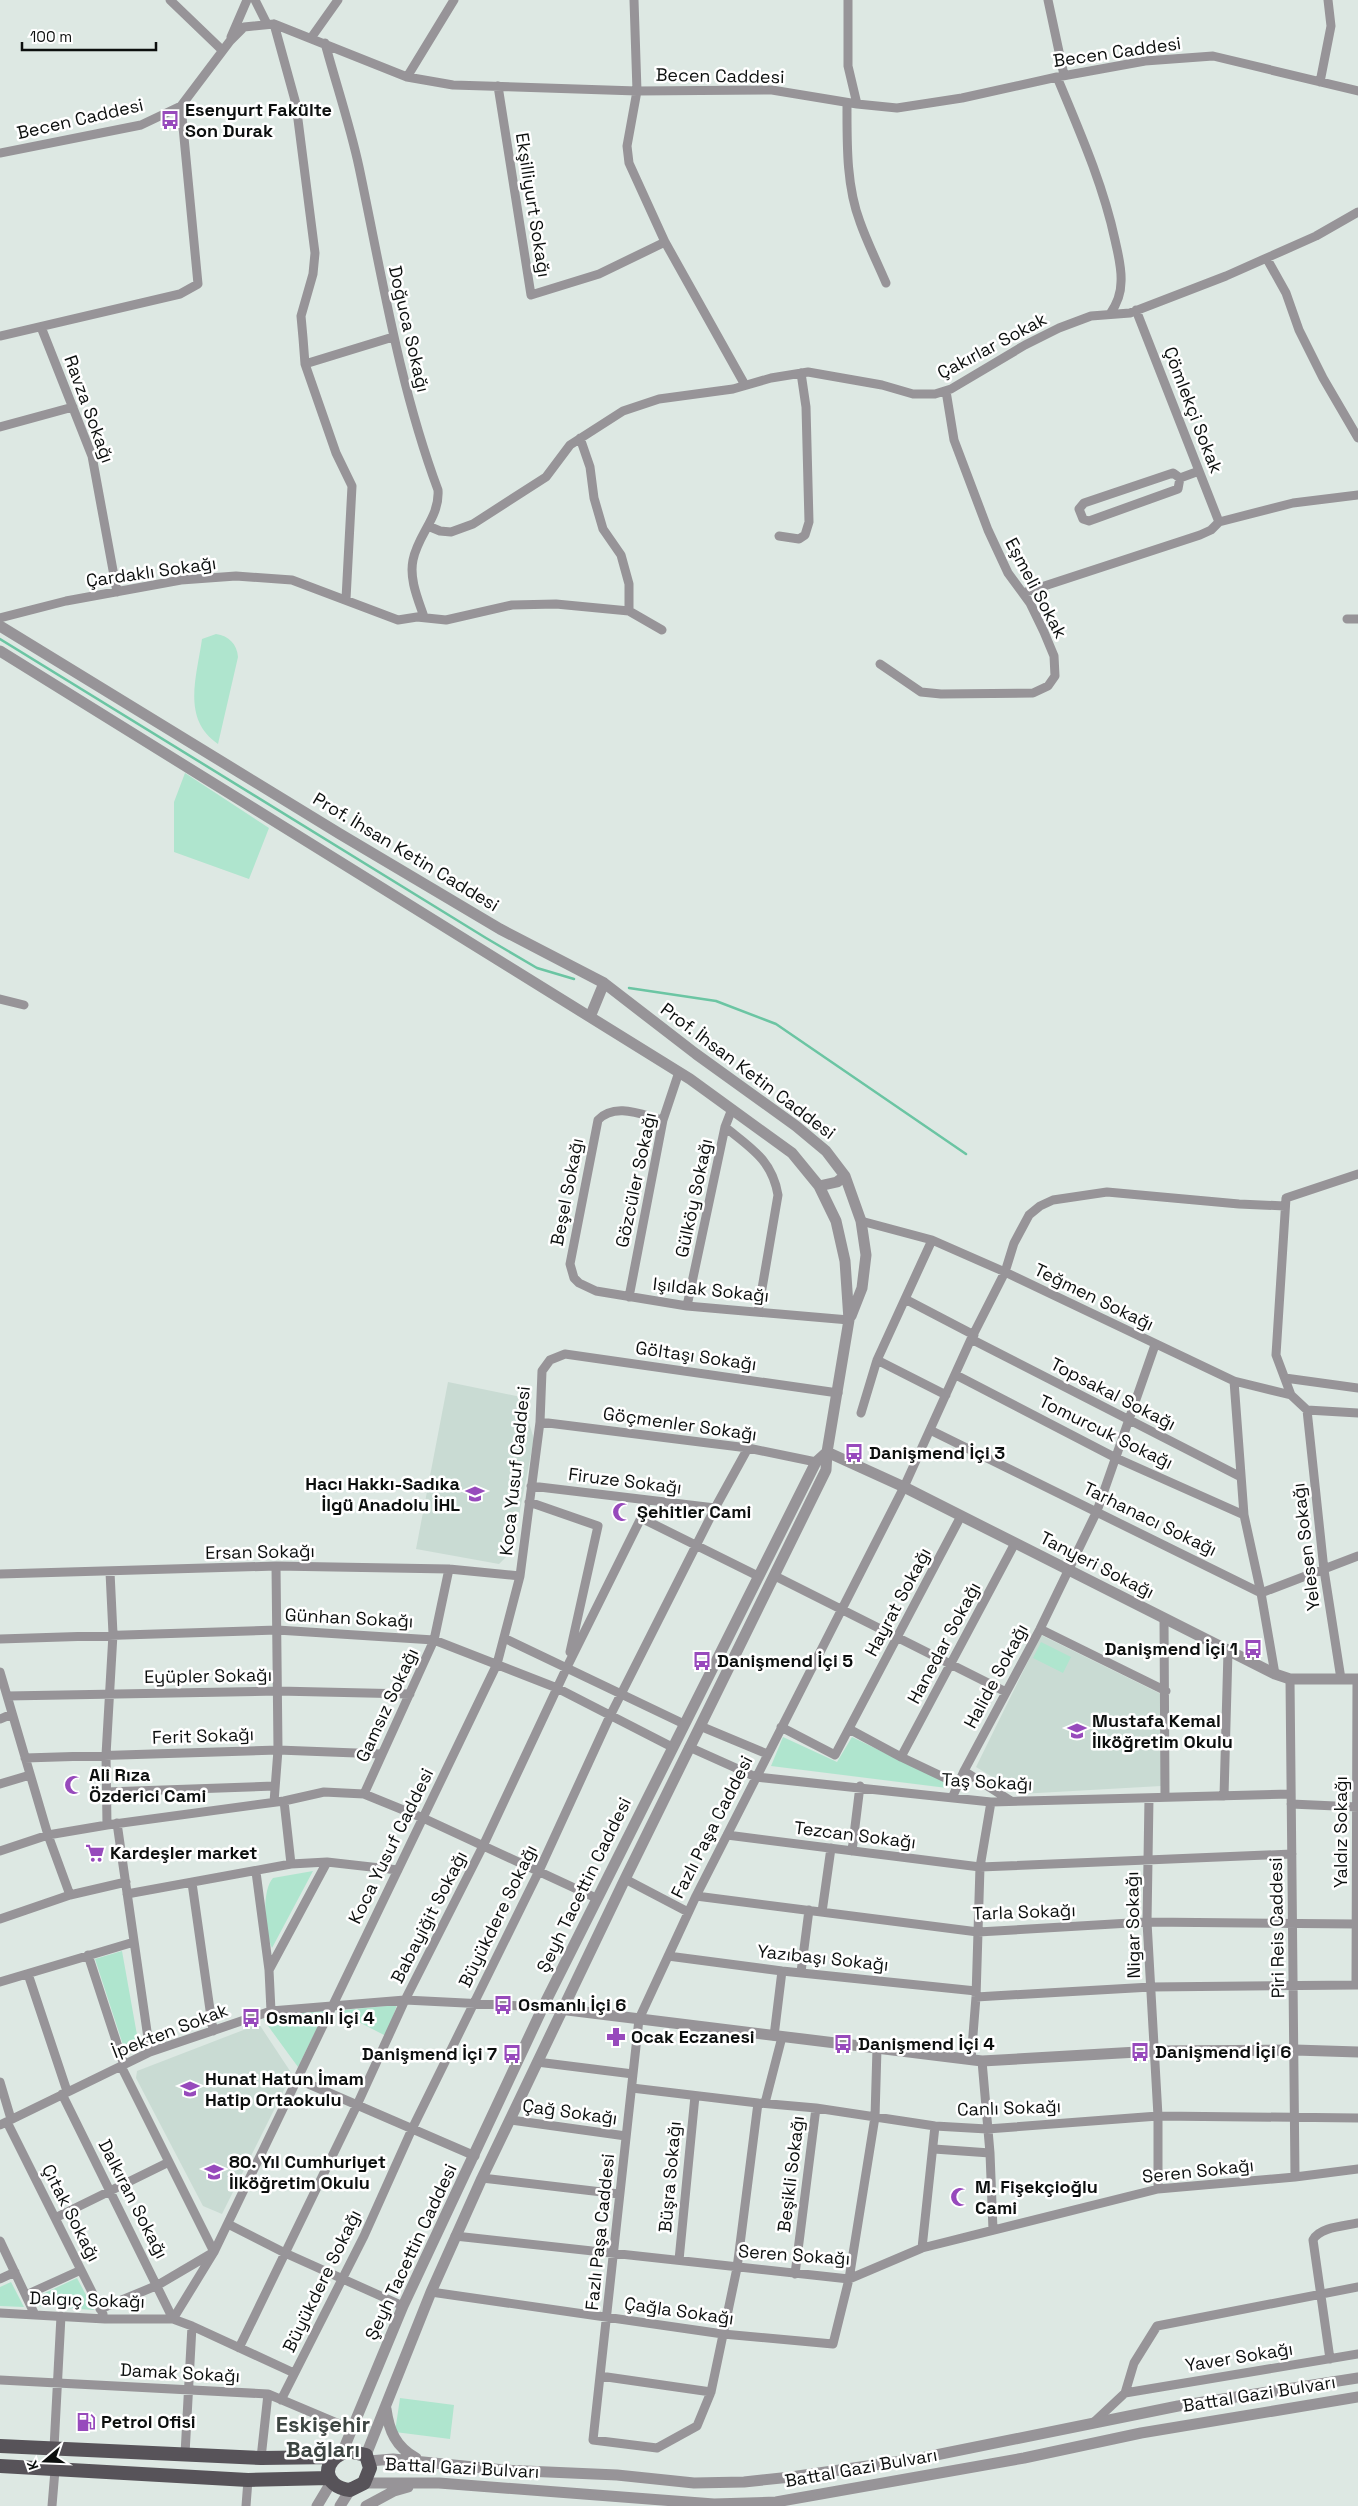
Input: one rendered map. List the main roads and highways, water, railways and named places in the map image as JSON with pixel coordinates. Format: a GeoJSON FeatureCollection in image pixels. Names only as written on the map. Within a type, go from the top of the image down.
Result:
{"type":"FeatureCollection","features":[{"type":"Feature","properties":{"kind":"main road"},"geometry":{"type":"LineString","coordinates":[[0,2446],[261,2458],[338,2455],[355,2451],[367,2458],[370,2468],[364,2483],[350,2490],[340,2488],[330,2480],[248,2480],[0,2466]]}},
{"type":"Feature","properties":{"kind":"main road"},"geometry":{"type":"LineString","coordinates":[[330,2480],[329,2464],[338,2455]]}},
{"type":"Feature","properties":{"kind":"waterway"},"geometry":{"type":"LineString","coordinates":[[0,639],[486,938],[537,968],[574,979]]}},
{"type":"Feature","properties":{"kind":"waterway"},"geometry":{"type":"LineString","coordinates":[[629,988],[716,1001],[776,1024],[966,1154]]}},
{"type":"Feature","properties":{"kind":"place","name":"Esenyurt Fakülte Son Durak"},"geometry":{"type":"Point","coordinates":[170,120]}},
{"type":"Feature","properties":{"kind":"place","name":"Danişmend İçi 3"},"geometry":{"type":"Point","coordinates":[854,1453]}},
{"type":"Feature","properties":{"kind":"place","name":"Hacı Hakkı-Sadıka İlgü Anadolu İHL"},"geometry":{"type":"Point","coordinates":[475,1494]}},
{"type":"Feature","properties":{"kind":"place","name":"Şehitler Cami"},"geometry":{"type":"Point","coordinates":[622,1512]}},
{"type":"Feature","properties":{"kind":"place","name":"Danişmend İçi 1"},"geometry":{"type":"Point","coordinates":[1253,1649]}},
{"type":"Feature","properties":{"kind":"place","name":"Danişmend İçi 5"},"geometry":{"type":"Point","coordinates":[702,1661]}},
{"type":"Feature","properties":{"kind":"place","name":"Mustafa Kemal İlköğretim Okulu"},"geometry":{"type":"Point","coordinates":[1077,1731]}},
{"type":"Feature","properties":{"kind":"place","name":"Ali Rıza Özderici Cami"},"geometry":{"type":"Point","coordinates":[74,1785]}},
{"type":"Feature","properties":{"kind":"place","name":"Kardeşler market"},"geometry":{"type":"Point","coordinates":[95,1853]}},
{"type":"Feature","properties":{"kind":"place","name":"Osmanlı İçi 6"},"geometry":{"type":"Point","coordinates":[503,2005]}},
{"type":"Feature","properties":{"kind":"place","name":"Osmanlı İçi 4"},"geometry":{"type":"Point","coordinates":[251,2018]}},
{"type":"Feature","properties":{"kind":"place","name":"Ocak Eczanesi"},"geometry":{"type":"Point","coordinates":[616,2037]}},
{"type":"Feature","properties":{"kind":"place","name":"Danişmend İçi 4"},"geometry":{"type":"Point","coordinates":[843,2044]}},
{"type":"Feature","properties":{"kind":"place","name":"Danişmend İçi 6"},"geometry":{"type":"Point","coordinates":[1140,2052]}},
{"type":"Feature","properties":{"kind":"place","name":"Danişmend İçi 7"},"geometry":{"type":"Point","coordinates":[512,2054]}},
{"type":"Feature","properties":{"kind":"place","name":"Hunat Hatun İmam Hatip Ortaokulu"},"geometry":{"type":"Point","coordinates":[190,2089]}},
{"type":"Feature","properties":{"kind":"place","name":"80. Yıl Cumhuriyet İlköğretim Okulu"},"geometry":{"type":"Point","coordinates":[214,2172]}},
{"type":"Feature","properties":{"kind":"place","name":"M. Fişekçioğlu Cami"},"geometry":{"type":"Point","coordinates":[960,2197]}},
{"type":"Feature","properties":{"kind":"place","name":"Petrol Ofisi"},"geometry":{"type":"Point","coordinates":[86,2422]}},
{"type":"Feature","properties":{"kind":"district","name":"Eskişehir Bağları"},"geometry":{"type":"Point","coordinates":[323,2436]}}]}
